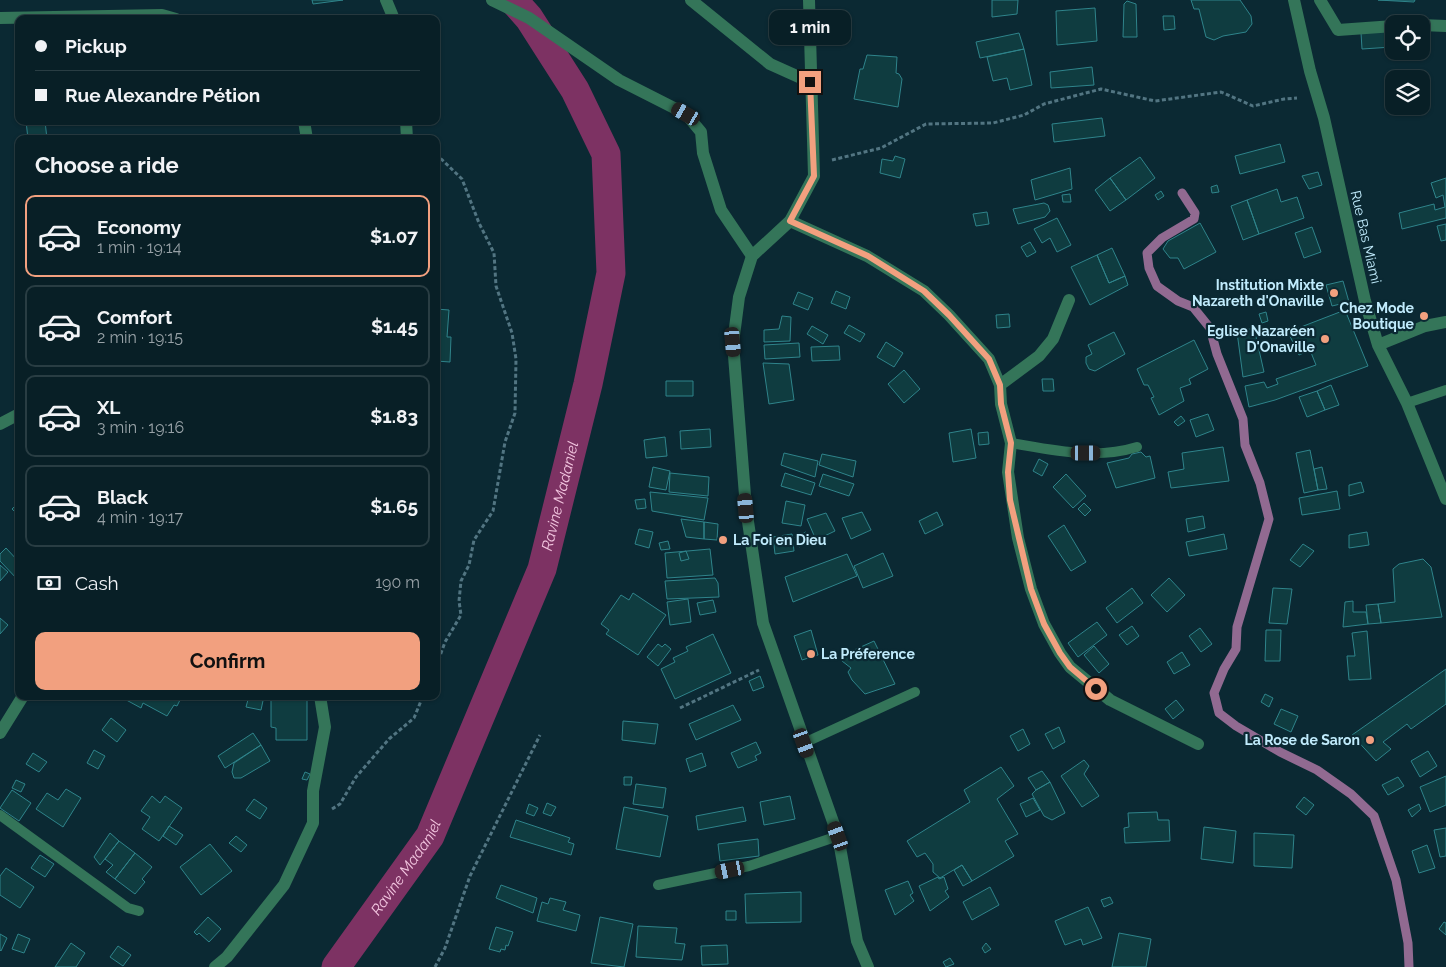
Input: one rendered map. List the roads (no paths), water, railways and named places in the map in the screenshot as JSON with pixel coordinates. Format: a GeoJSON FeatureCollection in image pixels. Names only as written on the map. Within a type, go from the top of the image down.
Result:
{"type":"FeatureCollection","features":[{"type":"Feature","properties":{"kind":"street"},"geometry":{"type":"LineString","coordinates":[[386,0],[392,15]]}},
{"type":"Feature","properties":{"kind":"street"},"geometry":{"type":"LineString","coordinates":[[492,0],[529,18],[620,80],[686,114],[701,132],[703,153],[721,210],[752,256]]}},
{"type":"Feature","properties":{"kind":"street"},"geometry":{"type":"LineString","coordinates":[[691,0],[770,64],[810,82]]}},
{"type":"Feature","properties":{"kind":"street"},"geometry":{"type":"LineString","coordinates":[[809,0],[814,176],[790,221],[752,256],[739,297],[733,342],[746,508],[763,623],[775,662],[838,836],[857,941],[868,967]]}},
{"type":"Feature","properties":{"kind":"street","name":"Rue Bas Miami"},"geometry":{"type":"LineString","coordinates":[[1294,0],[1310,71],[1319,98],[1364,301],[1378,344],[1408,403],[1446,499]]}},
{"type":"Feature","properties":{"kind":"street"},"geometry":{"type":"LineString","coordinates":[[1320,0],[1338,30],[1385,27]]}},
{"type":"Feature","properties":{"kind":"street"},"geometry":{"type":"LineString","coordinates":[[122,15],[165,15]]}},
{"type":"Feature","properties":{"kind":"street"},"geometry":{"type":"LineString","coordinates":[[0,18],[15,18]]}},
{"type":"Feature","properties":{"kind":"street"},"geometry":{"type":"LineString","coordinates":[[1430,25],[1446,26]]}},
{"type":"Feature","properties":{"kind":"street"},"geometry":{"type":"LineString","coordinates":[[790,221],[868,256],[924,291],[989,359],[1000,385],[1001,404],[1011,443],[1008,472],[1018,538],[1031,589],[1044,624],[1070,667],[1110,700],[1198,744]]}},
{"type":"Feature","properties":{"kind":"street"},"geometry":{"type":"LineString","coordinates":[[1000,385],[1039,356],[1053,339],[1069,300]]}},
{"type":"Feature","properties":{"kind":"street"},"geometry":{"type":"LineString","coordinates":[[1378,344],[1425,326],[1446,322]]}},
{"type":"Feature","properties":{"kind":"street"},"geometry":{"type":"LineString","coordinates":[[0,424],[15,416]]}},
{"type":"Feature","properties":{"kind":"street"},"geometry":{"type":"LineString","coordinates":[[0,733],[21,700]]}},
{"type":"Feature","properties":{"kind":"street"},"geometry":{"type":"LineString","coordinates":[[215,967],[227,957],[284,884],[313,823],[314,791],[325,727],[321,700]]}},
{"type":"Feature","properties":{"kind":"lane"},"geometry":{"type":"LineString","coordinates":[[1408,403],[1446,390]]}},
{"type":"Feature","properties":{"kind":"lane"},"geometry":{"type":"LineString","coordinates":[[1011,443],[1070,454],[1117,453],[1137,447]]}},
{"type":"Feature","properties":{"kind":"lane"},"geometry":{"type":"LineString","coordinates":[[804,743],[915,692]]}},
{"type":"Feature","properties":{"kind":"lane"},"geometry":{"type":"LineString","coordinates":[[0,815],[128,908],[139,911]]}},
{"type":"Feature","properties":{"kind":"lane"},"geometry":{"type":"LineString","coordinates":[[658,885],[749,866],[838,836]]}},
{"type":"Feature","properties":{"kind":"waterway","name":"Ravine Madaniel"},"geometry":{"type":"LineString","coordinates":[[336,967],[430,836],[542,569],[588,384],[611,273],[606,154],[575,90],[529,18],[513,0]]}},
{"type":"Feature","properties":{"kind":"waterway"},"geometry":{"type":"LineString","coordinates":[[1182,193],[1195,213],[1194,219],[1162,238],[1147,253],[1149,268],[1157,286],[1178,301],[1193,307],[1210,328],[1217,354],[1243,419],[1245,445],[1260,483],[1269,519],[1237,627],[1236,649],[1224,669],[1214,693],[1219,713],[1236,726],[1280,752],[1317,770],[1351,794],[1374,816],[1396,880],[1408,943],[1409,967]]}},
{"type":"Feature","properties":{"kind":"place","name":"Institution Mixte Nazareth d'Onaville"},"geometry":{"type":"Point","coordinates":[1334,293]}},
{"type":"Feature","properties":{"kind":"place","name":"Chez Mode Boutique"},"geometry":{"type":"Point","coordinates":[1424,316]}},
{"type":"Feature","properties":{"kind":"place","name":"Eglise Nazaréen D'Onaville"},"geometry":{"type":"Point","coordinates":[1325,339]}},
{"type":"Feature","properties":{"kind":"place","name":"La Foi en Dieu"},"geometry":{"type":"Point","coordinates":[723,540]}},
{"type":"Feature","properties":{"kind":"place","name":"La Préference"},"geometry":{"type":"Point","coordinates":[811,654]}},
{"type":"Feature","properties":{"kind":"place","name":"La Rose de Saron"},"geometry":{"type":"Point","coordinates":[1370,740]}}]}
